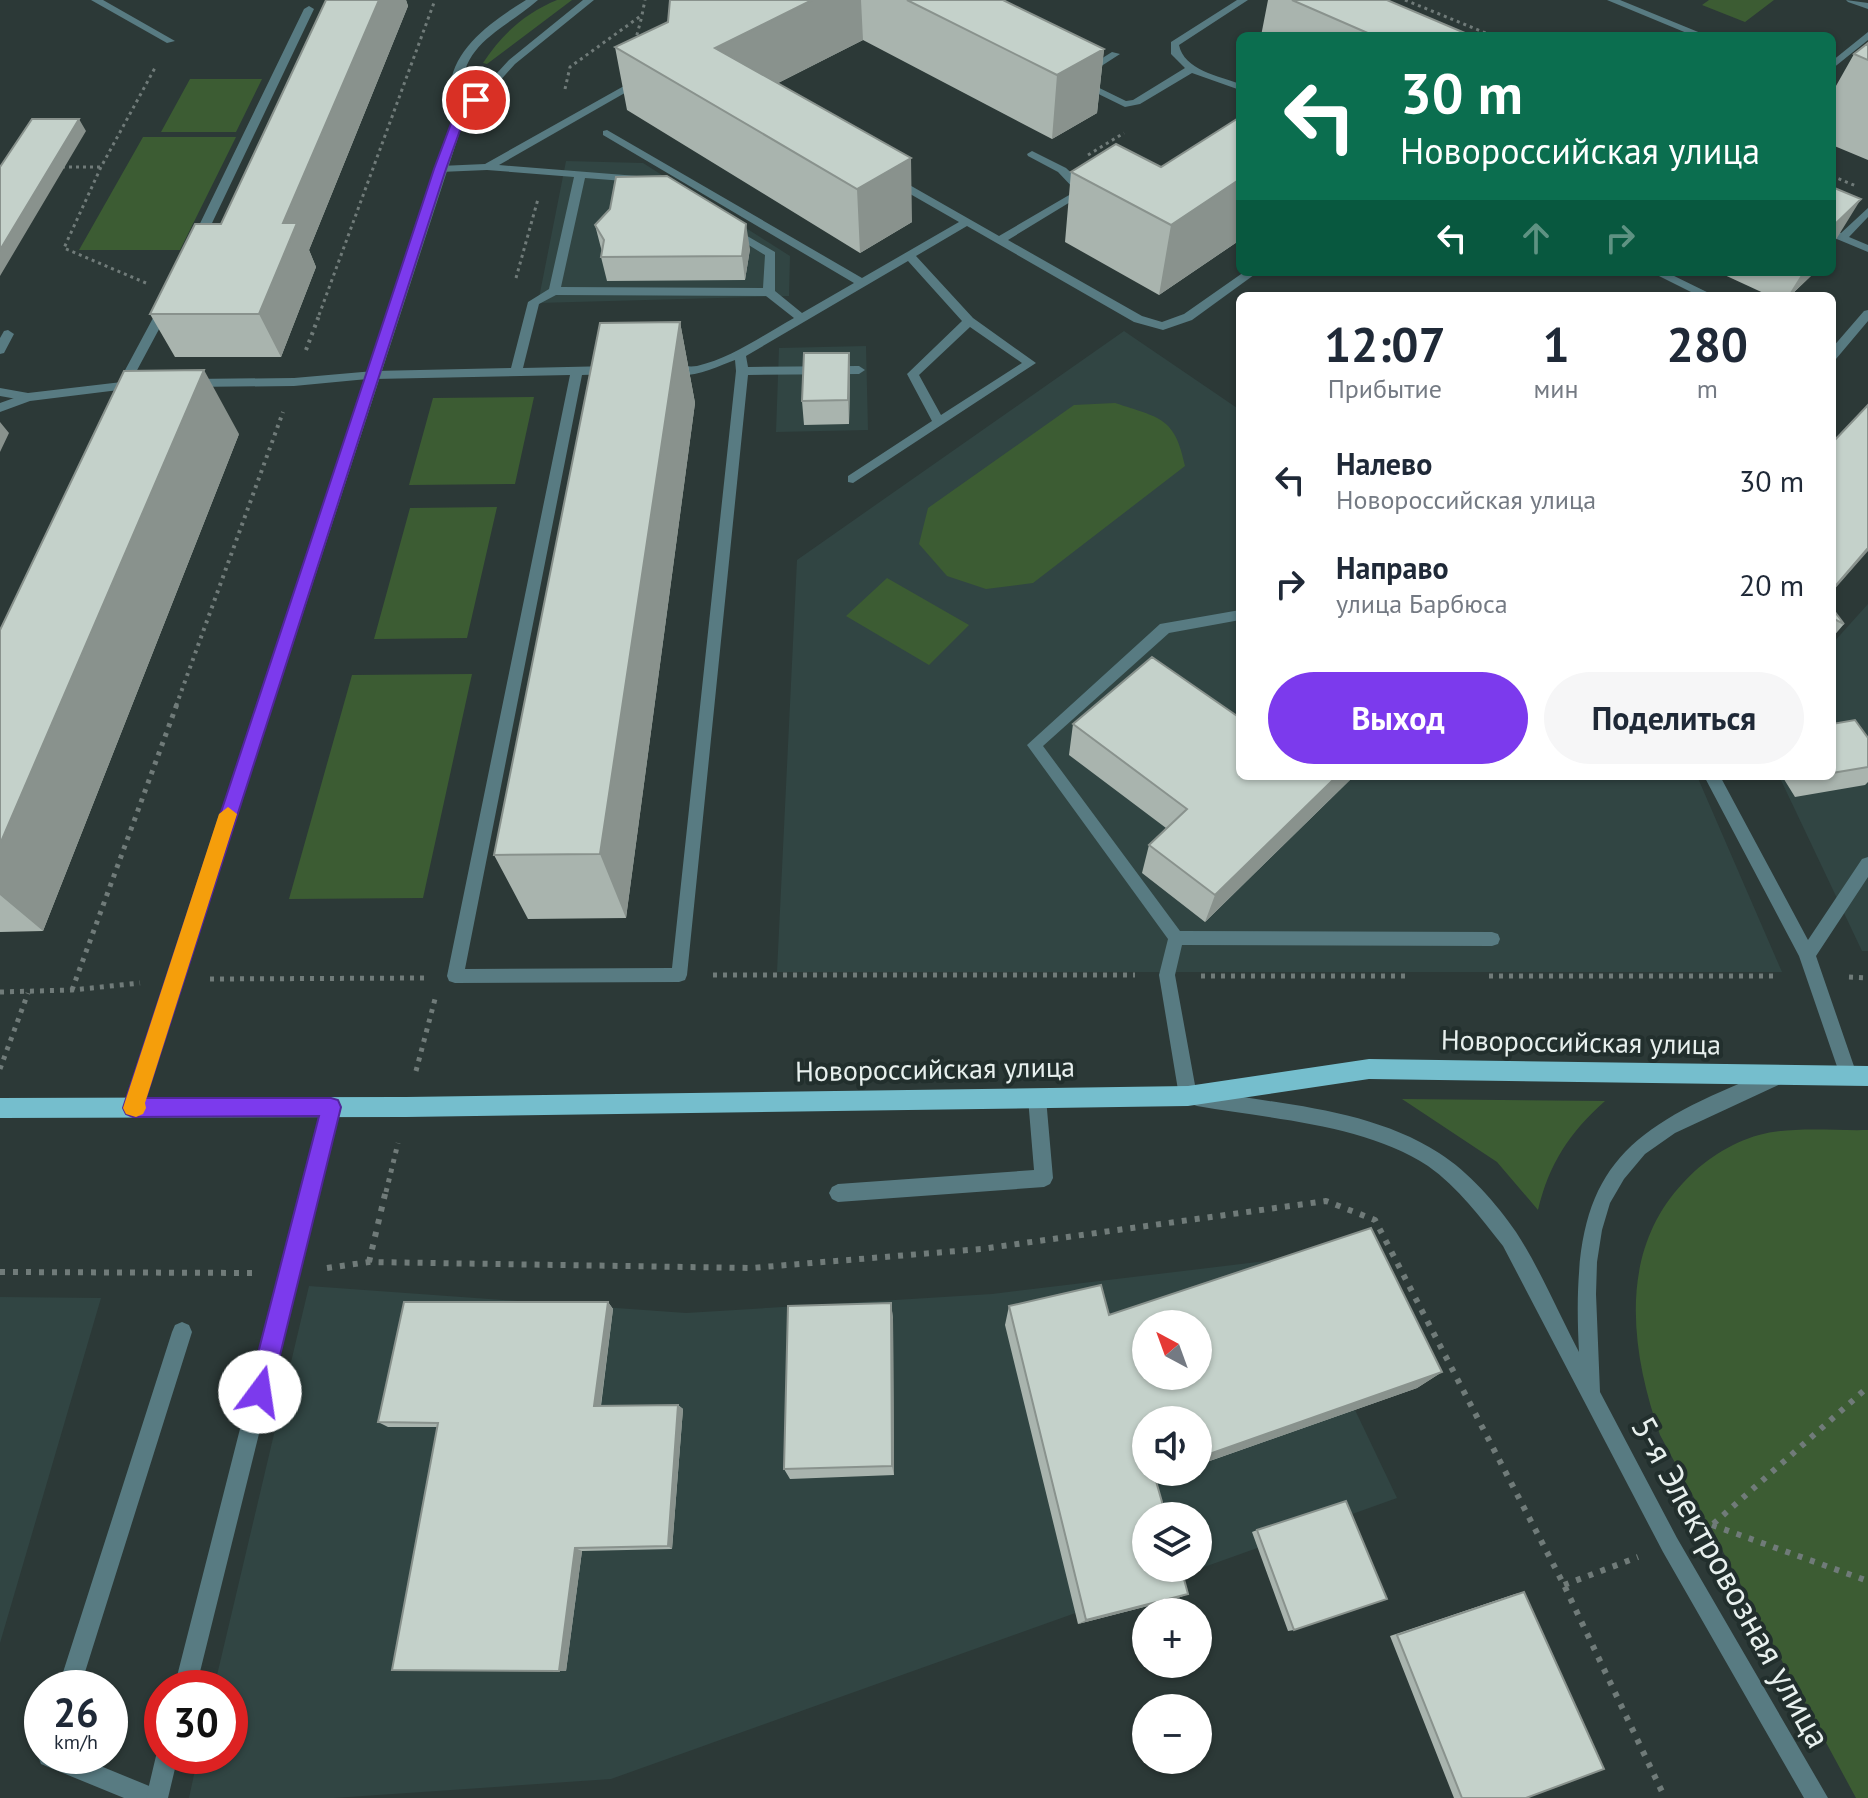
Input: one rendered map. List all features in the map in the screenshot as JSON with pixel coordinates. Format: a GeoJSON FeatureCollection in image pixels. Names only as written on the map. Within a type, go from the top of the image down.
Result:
{"type":"FeatureCollection","features":[{"type":"Feature","properties":{"kind":"main road","name":"Новороссийская улица"},"geometry":{"type":"LineString","coordinates":[[0,1108],[1188,1096],[1369,1069],[1858,1075]]}},
{"type":"Feature","properties":{"kind":"street"},"geometry":{"type":"LineString","coordinates":[[96,0],[170,41]]}},
{"type":"Feature","properties":{"kind":"street"},"geometry":{"type":"LineString","coordinates":[[458,121],[456,78],[474,48],[492,28],[533,0]]}},
{"type":"Feature","properties":{"kind":"street"},"geometry":{"type":"LineString","coordinates":[[133,1108],[458,121],[512,62],[589,0]]}},
{"type":"Feature","properties":{"kind":"street"},"geometry":{"type":"LineString","coordinates":[[1236,86],[1191,69],[1176,54],[1174,44],[1243,0]]}},
{"type":"Feature","properties":{"kind":"street"},"geometry":{"type":"LineString","coordinates":[[1612,0],[1693,32]]}},
{"type":"Feature","properties":{"kind":"street"},"geometry":{"type":"LineString","coordinates":[[1851,0],[1868,6]]}},
{"type":"Feature","properties":{"kind":"street"},"geometry":{"type":"LineString","coordinates":[[193,251],[309,9]]}},
{"type":"Feature","properties":{"kind":"street"},"geometry":{"type":"LineString","coordinates":[[1836,63],[1868,35]]}},
{"type":"Feature","properties":{"kind":"street"},"geometry":{"type":"LineString","coordinates":[[1115,54],[1073,79],[1125,104],[1136,102],[1191,69]]}},
{"type":"Feature","properties":{"kind":"street"},"geometry":{"type":"LineString","coordinates":[[487,167],[646,77]]}},
{"type":"Feature","properties":{"kind":"street"},"geometry":{"type":"LineString","coordinates":[[607,133],[861,282]]}},
{"type":"Feature","properties":{"kind":"street"},"geometry":{"type":"LineString","coordinates":[[1032,154],[1062,170],[1081,190]]}},
{"type":"Feature","properties":{"kind":"street"},"geometry":{"type":"LineString","coordinates":[[440,169],[487,167],[651,180]]}},
{"type":"Feature","properties":{"kind":"street"},"geometry":{"type":"LineString","coordinates":[[554,291],[580,175]]}},
{"type":"Feature","properties":{"kind":"street"},"geometry":{"type":"LineString","coordinates":[[888,178],[1138,319],[1163,326],[1188,317],[1246,276]]}},
{"type":"Feature","properties":{"kind":"street"},"geometry":{"type":"LineString","coordinates":[[1000,240],[1081,190],[1097,190]]}},
{"type":"Feature","properties":{"kind":"street"},"geometry":{"type":"LineString","coordinates":[[1868,211],[1837,236],[1868,249]]}},
{"type":"Feature","properties":{"kind":"street"},"geometry":{"type":"LineString","coordinates":[[718,221],[771,254],[769,292]]}},
{"type":"Feature","properties":{"kind":"street"},"geometry":{"type":"LineString","coordinates":[[652,370],[697,370],[740,354],[968,221]]}},
{"type":"Feature","properties":{"kind":"street"},"geometry":{"type":"LineString","coordinates":[[853,479],[1030,363],[969,321],[909,255]]}},
{"type":"Feature","properties":{"kind":"street"},"geometry":{"type":"LineString","coordinates":[[1666,276],[1700,292]]}},
{"type":"Feature","properties":{"kind":"street"},"geometry":{"type":"LineString","coordinates":[[516,371],[534,302],[554,291],[769,292],[800,317]]}},
{"type":"Feature","properties":{"kind":"street"},"geometry":{"type":"LineString","coordinates":[[117,399],[172,294]]}},
{"type":"Feature","properties":{"kind":"street"},"geometry":{"type":"LineString","coordinates":[[1836,351],[1868,314]]}},
{"type":"Feature","properties":{"kind":"street"},"geometry":{"type":"LineString","coordinates":[[939,423],[913,374],[969,321]]}},
{"type":"Feature","properties":{"kind":"street"},"geometry":{"type":"LineString","coordinates":[[0,350],[8,334]]}},
{"type":"Feature","properties":{"kind":"street"},"geometry":{"type":"LineString","coordinates":[[577,371],[455,976],[679,975],[742,371],[740,354]]}},
{"type":"Feature","properties":{"kind":"street"},"geometry":{"type":"LineString","coordinates":[[170,384],[294,382],[374,375],[622,370]]}},
{"type":"Feature","properties":{"kind":"street"},"geometry":{"type":"LineString","coordinates":[[742,371],[859,370]]}},
{"type":"Feature","properties":{"kind":"street"},"geometry":{"type":"LineString","coordinates":[[0,408],[28,397],[123,384],[154,384]]}},
{"type":"Feature","properties":{"kind":"street"},"geometry":{"type":"LineString","coordinates":[[0,392],[28,397]]}},
{"type":"Feature","properties":{"kind":"street"},"geometry":{"type":"LineString","coordinates":[[1176,938],[1034,745],[1165,628],[1236,616]]}},
{"type":"Feature","properties":{"kind":"street"},"geometry":{"type":"LineString","coordinates":[[1714,780],[1807,955],[1813,976],[1858,1075]]}},
{"type":"Feature","properties":{"kind":"street"},"geometry":{"type":"LineString","coordinates":[[1807,955],[1868,864]]}},
{"type":"Feature","properties":{"kind":"street"},"geometry":{"type":"LineString","coordinates":[[1176,938],[1492,939]]}},
{"type":"Feature","properties":{"kind":"street"},"geometry":{"type":"LineString","coordinates":[[1176,938],[1167,975],[1188,1096]]}},
{"type":"Feature","properties":{"kind":"street"},"geometry":{"type":"LineString","coordinates":[[1591,1396],[1587,1257],[1600,1203],[1617,1173],[1640,1147],[1677,1125],[1784,1074]]}},
{"type":"Feature","properties":{"kind":"street","name":"5-я Электровозная улица"},"geometry":{"type":"LineString","coordinates":[[1188,1096],[1377,1132],[1435,1160],[1479,1200],[1510,1240],[1670,1545],[1817,1798]]}},
{"type":"Feature","properties":{"kind":"street"},"geometry":{"type":"LineString","coordinates":[[838,1193],[1044,1178],[1037,1098]]}},
{"type":"Feature","properties":{"kind":"street"},"geometry":{"type":"LineString","coordinates":[[190,1670],[331,1107]]}},
{"type":"Feature","properties":{"kind":"street"},"geometry":{"type":"LineString","coordinates":[[75,1670],[182,1332]]}},
{"type":"Feature","properties":{"kind":"street"},"geometry":{"type":"LineString","coordinates":[[94,1774],[154,1798],[161,1774]]}},
{"type":"Feature","properties":{"kind":"path"},"geometry":{"type":"LineString","coordinates":[[72,990],[435,0]]}},
{"type":"Feature","properties":{"kind":"path"},"geometry":{"type":"LineString","coordinates":[[1405,0],[1483,32]]}},
{"type":"Feature","properties":{"kind":"path"},"geometry":{"type":"LineString","coordinates":[[170,41],[101,167],[64,248],[172,294]]}},
{"type":"Feature","properties":{"kind":"path"},"geometry":{"type":"LineString","coordinates":[[1062,170],[1125,132]]}},
{"type":"Feature","properties":{"kind":"path"},"geometry":{"type":"LineString","coordinates":[[57,168],[101,167]]}},
{"type":"Feature","properties":{"kind":"path"},"geometry":{"type":"LineString","coordinates":[[1836,178],[1868,191]]}},
{"type":"Feature","properties":{"kind":"path"},"geometry":{"type":"LineString","coordinates":[[679,975],[1419,976]]}},
{"type":"Feature","properties":{"kind":"path"},"geometry":{"type":"LineString","coordinates":[[1482,976],[1868,978]]}},
{"type":"Feature","properties":{"kind":"path"},"geometry":{"type":"LineString","coordinates":[[0,992],[72,990],[174,979],[425,978]]}},
{"type":"Feature","properties":{"kind":"path"},"geometry":{"type":"LineString","coordinates":[[0,1069],[28,993]]}},
{"type":"Feature","properties":{"kind":"path"},"geometry":{"type":"LineString","coordinates":[[0,1272],[290,1273],[369,1262],[751,1268],[981,1249],[1326,1201],[1375,1220],[1564,1585],[1665,1798]]}},
{"type":"Feature","properties":{"kind":"path"},"geometry":{"type":"LineString","coordinates":[[1564,1585],[1670,1545],[1712,1525],[1868,1387]]}},
{"type":"Feature","properties":{"kind":"path"},"geometry":{"type":"LineString","coordinates":[[1712,1525],[1868,1581]]}},
{"type":"Feature","properties":{"kind":"shaded area"},"geometry":{"type":"Polygon","coordinates":[[[566,161],[643,163],[790,256],[789,296],[538,303],[566,161]]]}},
{"type":"Feature","properties":{"kind":"shaded area"},"geometry":{"type":"Polygon","coordinates":[[[1124,331],[1236,407],[1236,780],[1699,780],[1782,972],[777,972],[797,560],[1124,331]]]}},
{"type":"Feature","properties":{"kind":"shaded area"},"geometry":{"type":"Polygon","coordinates":[[[866,346],[868,430],[776,432],[779,348],[866,346]]]}},
{"type":"Feature","properties":{"kind":"shaded area"},"geometry":{"type":"Polygon","coordinates":[[[1868,604],[1868,951],[1862,951],[1781,780],[1836,780],[1836,640],[1868,604]]]}},
{"type":"Feature","properties":{"kind":"shaded area"},"geometry":{"type":"Polygon","coordinates":[[[1283,1259],[1397,1498],[1212,1564],[1212,1502],[1132,1502],[1132,1582],[1162,1582],[611,1779],[334,1798],[189,1798],[194,1774],[248,1774],[248,1670],[218,1670],[309,1286],[686,1313],[992,1294],[1283,1259]]]}},
{"type":"Feature","properties":{"kind":"shaded area"},"geometry":{"type":"Polygon","coordinates":[[[0,1297],[101,1298],[0,1643],[0,1297]]]}},
{"type":"Feature","properties":{"kind":"green space"},"geometry":{"type":"Polygon","coordinates":[[[557,0],[572,0],[487,64],[483,63],[515,26],[534,11],[557,0]]]}},
{"type":"Feature","properties":{"kind":"green space"},"geometry":{"type":"Polygon","coordinates":[[[1709,0],[1774,0],[1745,22],[1702,5],[1709,0]]]}},
{"type":"Feature","properties":{"kind":"green space"},"geometry":{"type":"Polygon","coordinates":[[[190,79],[262,79],[236,132],[161,132],[190,79]]]}},
{"type":"Feature","properties":{"kind":"green space"},"geometry":{"type":"Polygon","coordinates":[[[143,137],[236,137],[180,250],[79,250],[143,137]]]}},
{"type":"Feature","properties":{"kind":"green space"},"geometry":{"type":"Polygon","coordinates":[[[534,397],[515,484],[409,485],[433,398],[534,397]]]}},
{"type":"Feature","properties":{"kind":"green space"},"geometry":{"type":"Polygon","coordinates":[[[1115,403],[1144,412],[1170,428],[1185,466],[1033,583],[986,589],[947,576],[919,544],[928,508],[1074,405],[1115,403]]]}},
{"type":"Feature","properties":{"kind":"green space"},"geometry":{"type":"Polygon","coordinates":[[[497,507],[467,638],[374,639],[410,508],[497,507]]]}},
{"type":"Feature","properties":{"kind":"green space"},"geometry":{"type":"Polygon","coordinates":[[[887,578],[969,625],[929,665],[846,616],[887,578]]]}},
{"type":"Feature","properties":{"kind":"green space"},"geometry":{"type":"Polygon","coordinates":[[[472,674],[423,898],[289,899],[352,675],[472,674]]]}},
{"type":"Feature","properties":{"kind":"green space"},"geometry":{"type":"Polygon","coordinates":[[[1402,1099],[1605,1101],[1562,1150],[1548,1178],[1538,1210],[1497,1162],[1402,1099]]]}},
{"type":"Feature","properties":{"kind":"green space"},"geometry":{"type":"Polygon","coordinates":[[[1868,1130],[1868,1798],[1856,1798],[1660,1435],[1642,1370],[1636,1304],[1639,1272],[1647,1240],[1662,1211],[1683,1183],[1708,1160],[1738,1143],[1772,1132],[1868,1130]]]}},
{"type":"Feature","properties":{"kind":"building"},"geometry":{"type":"Polygon","coordinates":[[[326,0],[379,0],[283,223],[297,223],[259,314],[150,314],[195,224],[221,224],[326,0]]]}},
{"type":"Feature","properties":{"kind":"building"},"geometry":{"type":"Polygon","coordinates":[[[670,0],[812,0],[715,48],[911,158],[857,189],[615,47],[668,22],[670,0]]]}},
{"type":"Feature","properties":{"kind":"building"},"geometry":{"type":"Polygon","coordinates":[[[907,0],[1003,0],[1104,49],[1057,75],[907,0]]]}},
{"type":"Feature","properties":{"kind":"building"},"geometry":{"type":"Polygon","coordinates":[[[1292,0],[1387,0],[1463,32],[1365,32],[1292,0]]]}},
{"type":"Feature","properties":{"kind":"building"},"geometry":{"type":"Polygon","coordinates":[[[1868,43],[1868,60],[1854,54],[1868,43]]]}},
{"type":"Feature","properties":{"kind":"building"},"geometry":{"type":"Polygon","coordinates":[[[32,119],[79,119],[0,250],[0,167],[32,119]]]}},
{"type":"Feature","properties":{"kind":"building"},"geometry":{"type":"Polygon","coordinates":[[[1236,120],[1236,182],[1171,225],[1071,172],[1116,144],[1161,167],[1236,120]]]}},
{"type":"Feature","properties":{"kind":"building"},"geometry":{"type":"Polygon","coordinates":[[[667,176],[746,224],[742,256],[601,257],[604,240],[595,225],[610,209],[616,177],[667,176]]]}},
{"type":"Feature","properties":{"kind":"building"},"geometry":{"type":"Polygon","coordinates":[[[1836,189],[1861,199],[1836,223],[1836,189]]]}},
{"type":"Feature","properties":{"kind":"building"},"geometry":{"type":"Polygon","coordinates":[[[680,322],[600,854],[494,855],[600,323],[680,322]]]}},
{"type":"Feature","properties":{"kind":"building"},"geometry":{"type":"Polygon","coordinates":[[[804,353],[849,353],[848,400],[802,401],[804,353]]]}},
{"type":"Feature","properties":{"kind":"building"},"geometry":{"type":"Polygon","coordinates":[[[204,370],[0,844],[0,630],[124,371],[204,370]]]}},
{"type":"Feature","properties":{"kind":"building"},"geometry":{"type":"Polygon","coordinates":[[[1868,405],[1868,548],[1836,585],[1836,439],[1868,405]]]}},
{"type":"Feature","properties":{"kind":"building"},"geometry":{"type":"Polygon","coordinates":[[[1152,657],[1236,715],[1236,780],[1333,780],[1215,895],[1149,845],[1187,809],[1073,724],[1152,657]]]}},
{"type":"Feature","properties":{"kind":"building"},"geometry":{"type":"Polygon","coordinates":[[[1855,720],[1868,738],[1868,767],[1836,772],[1836,723],[1855,720]]]}},
{"type":"Feature","properties":{"kind":"building"},"geometry":{"type":"Polygon","coordinates":[[[1371,1228],[1442,1372],[1212,1453],[1212,1406],[1132,1406],[1132,1486],[1157,1486],[1162,1502],[1132,1502],[1132,1582],[1185,1582],[1188,1594],[1172,1598],[1132,1598],[1132,1608],[1086,1620],[1009,1306],[1101,1285],[1109,1315],[1371,1228]]]}},
{"type":"Feature","properties":{"kind":"building"},"geometry":{"type":"Polygon","coordinates":[[[404,1302],[608,1302],[594,1406],[678,1405],[668,1546],[575,1548],[559,1671],[392,1670],[438,1423],[378,1422],[404,1302]]]}},
{"type":"Feature","properties":{"kind":"building"},"geometry":{"type":"Polygon","coordinates":[[[891,1303],[892,1466],[784,1469],[788,1306],[891,1303]]]}},
{"type":"Feature","properties":{"kind":"building"},"geometry":{"type":"Polygon","coordinates":[[[1346,1501],[1387,1599],[1294,1630],[1257,1530],[1346,1501]]]}},
{"type":"Feature","properties":{"kind":"building"},"geometry":{"type":"Polygon","coordinates":[[[1524,1592],[1604,1769],[1526,1798],[1462,1798],[1397,1635],[1524,1592]]]}},
{"type":"Feature","properties":{"kind":"slow traffic"},"geometry":{"type":"LineString","coordinates":[[136,1108],[133,1108],[228,814]]}},
{"type":"Feature","properties":{"kind":"route"},"geometry":{"type":"LineString","coordinates":[[260,1392],[331,1107],[133,1108],[440,169],[458,121],[476,100]]}}]}
